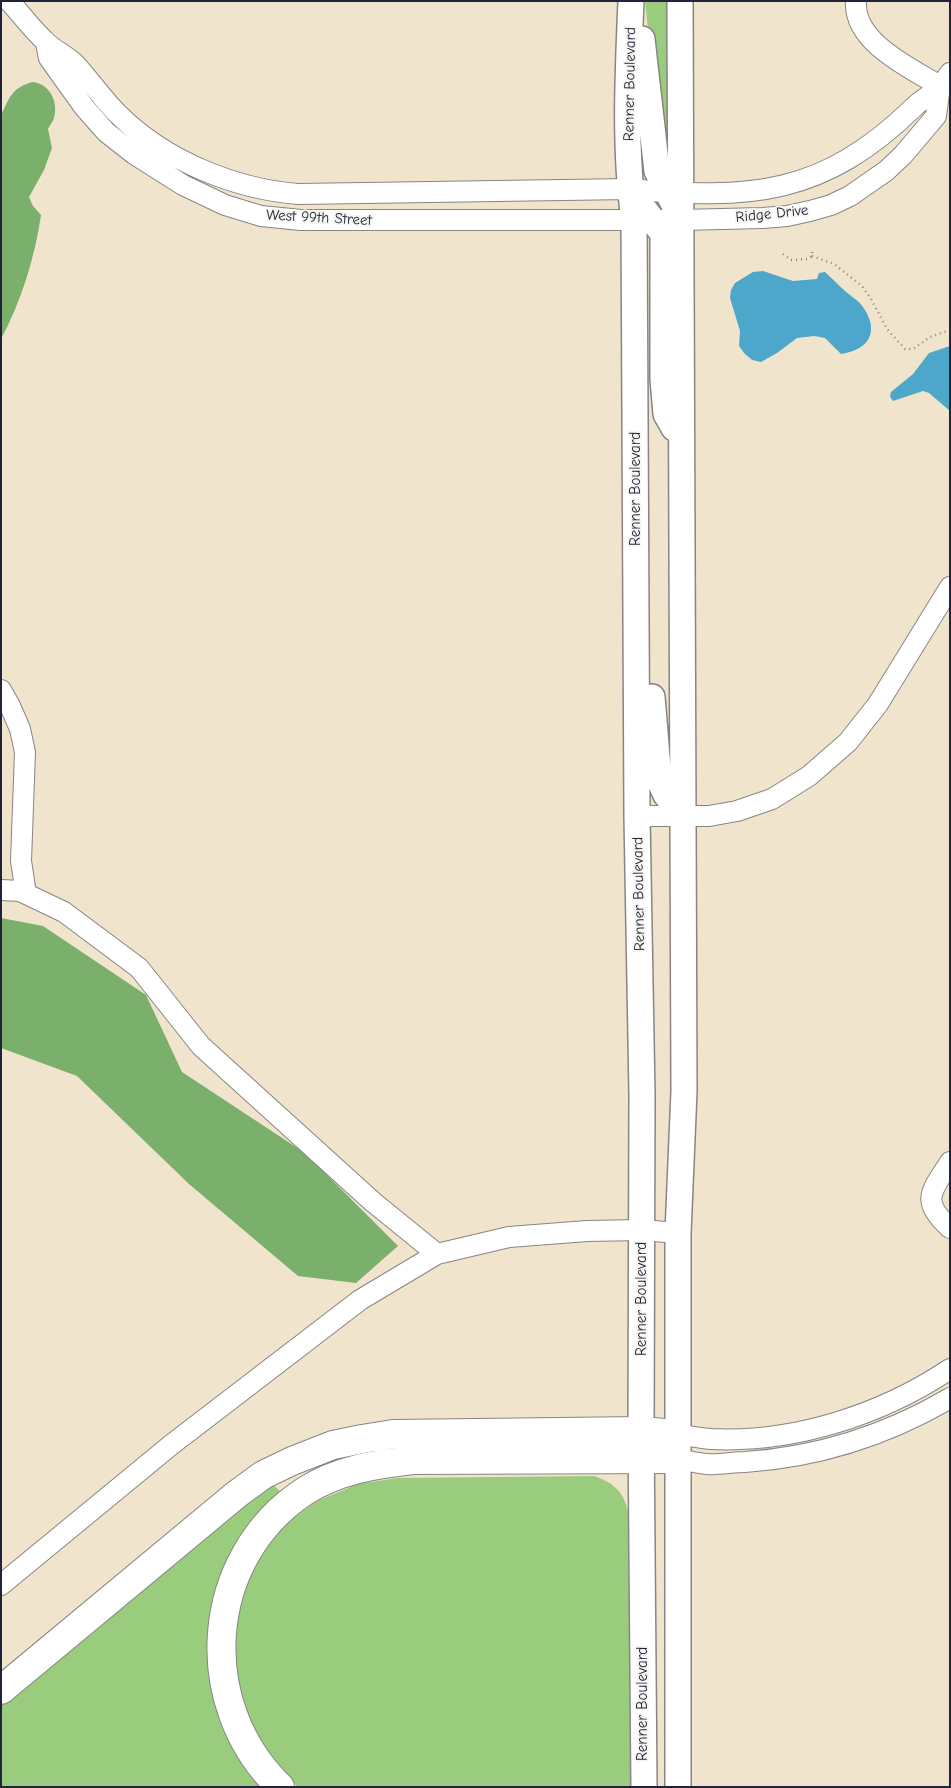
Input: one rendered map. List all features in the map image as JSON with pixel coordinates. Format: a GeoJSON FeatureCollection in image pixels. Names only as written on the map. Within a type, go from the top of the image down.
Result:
{"type":"FeatureCollection","features":[{"type":"Feature","properties":{"kind":"highway"},"geometry":{"type":"LineString","coordinates":[[1,1690],[237,1494],[263,1475],[333,1445],[393,1434],[641,1431],[677,1446]]}},
{"type":"Feature","properties":{"kind":"highway"},"geometry":{"type":"LineString","coordinates":[[280,1787],[258,1763],[237,1726],[224,1683],[221,1645],[224,1610],[238,1572],[255,1540],[270,1522],[286,1508],[305,1492],[326,1480],[347,1472],[383,1464],[413,1460],[642,1458],[677,1446]]}},
{"type":"Feature","properties":{"kind":"main road","name":"Renner Boulevard"},"geometry":{"type":"LineString","coordinates":[[631,1],[628,76],[630,189],[643,219],[636,536],[637,816],[642,1095],[641,1431],[644,1787]]}},
{"type":"Feature","properties":{"kind":"main road"},"geometry":{"type":"LineString","coordinates":[[638,1],[656,171],[674,193]]}},
{"type":"Feature","properties":{"kind":"main road"},"geometry":{"type":"LineString","coordinates":[[678,1787],[678,1233],[684,1091],[681,220],[674,193],[680,1]]}},
{"type":"Feature","properties":{"kind":"main road"},"geometry":{"type":"LineString","coordinates":[[643,219],[663,234],[663,379],[666,414],[682,442]]}},
{"type":"Feature","properties":{"kind":"main road"},"geometry":{"type":"LineString","coordinates":[[636,536],[648,628],[659,780],[666,795],[683,816]]}},
{"type":"Feature","properties":{"kind":"street","name":"West 99th Street"},"geometry":{"type":"LineString","coordinates":[[9,1],[46,43],[64,54],[119,116],[141,135],[198,167],[250,187],[282,193],[315,195],[630,189]]}},
{"type":"Feature","properties":{"kind":"street"},"geometry":{"type":"LineString","coordinates":[[856,1],[855,7],[859,22],[867,36],[895,58],[945,80]]}},
{"type":"Feature","properties":{"kind":"street","name":"West 99th Street"},"geometry":{"type":"LineString","coordinates":[[46,43],[51,62],[84,107],[106,132],[134,154],[170,178],[200,194],[235,209],[261,216],[329,221],[643,219]]}},
{"type":"Feature","properties":{"kind":"street","name":"Ridge Drive"},"geometry":{"type":"LineString","coordinates":[[630,189],[674,193],[748,193],[784,186],[824,172],[850,159],[868,147],[945,80]]}},
{"type":"Feature","properties":{"kind":"street","name":"Ridge Drive"},"geometry":{"type":"LineString","coordinates":[[643,219],[681,220],[788,216],[810,212],[831,205],[850,196],[886,171],[920,136],[936,116],[945,80]]}},
{"type":"Feature","properties":{"kind":"street"},"geometry":{"type":"LineString","coordinates":[[637,816],[709,816],[738,811],[772,799],[809,776],[848,742],[878,704],[947,599]]}},
{"type":"Feature","properties":{"kind":"street"},"geometry":{"type":"LineString","coordinates":[[1,690],[20,729],[25,752],[20,861],[26,894]]}},
{"type":"Feature","properties":{"kind":"street"},"geometry":{"type":"LineString","coordinates":[[1,890],[20,891],[64,912],[139,968],[202,1046],[374,1202],[437,1254]]}},
{"type":"Feature","properties":{"kind":"street"},"geometry":{"type":"LineString","coordinates":[[950,1162],[931,1192],[930,1201],[939,1218],[950,1228]]}},
{"type":"Feature","properties":{"kind":"street"},"geometry":{"type":"LineString","coordinates":[[1,1584],[171,1445],[360,1300],[437,1254],[509,1236],[587,1230],[642,1230],[678,1233]]}},
{"type":"Feature","properties":{"kind":"street"},"geometry":{"type":"LineString","coordinates":[[677,1446],[709,1439],[769,1436],[811,1428],[860,1415],[911,1393],[950,1369]]}},
{"type":"Feature","properties":{"kind":"street"},"geometry":{"type":"LineString","coordinates":[[677,1446],[708,1464],[771,1460],[820,1451],[865,1438],[919,1416],[950,1398]]}},
{"type":"Feature","properties":{"kind":"path"},"geometry":{"type":"LineString","coordinates":[[812,248],[812,256]]}},
{"type":"Feature","properties":{"kind":"path"},"geometry":{"type":"LineString","coordinates":[[783,254],[791,260],[808,259],[812,256]]}},
{"type":"Feature","properties":{"kind":"path"},"geometry":{"type":"LineString","coordinates":[[812,256],[834,264],[862,286],[876,306],[887,329],[905,349],[912,349],[930,338],[950,330]]}},
{"type":"Feature","properties":{"kind":"green space"},"geometry":{"type":"Polygon","coordinates":[[[645,1],[671,1],[671,158],[662,161],[645,1]]]}},
{"type":"Feature","properties":{"kind":"green space"},"geometry":{"type":"Polygon","coordinates":[[[33,82],[44,86],[54,100],[54,118],[48,129],[52,148],[44,170],[29,197],[33,206],[41,215],[38,231],[21,295],[1,339],[1,116],[12,94],[20,87],[33,82]]]}},
{"type":"Feature","properties":{"kind":"green space"},"geometry":{"type":"Polygon","coordinates":[[[1,918],[43,926],[146,995],[182,1072],[305,1153],[398,1246],[356,1283],[298,1276],[189,1184],[77,1076],[1,1048],[1,918]]]}},
{"type":"Feature","properties":{"kind":"green space"},"geometry":{"type":"Polygon","coordinates":[[[594,1476],[606,1481],[622,1495],[626,1504],[630,1525],[633,1787],[298,1787],[253,1733],[235,1679],[235,1626],[242,1597],[252,1571],[270,1543],[289,1521],[317,1501],[358,1484],[397,1478],[594,1476]]]}},
{"type":"Feature","properties":{"kind":"green space"},"geometry":{"type":"Polygon","coordinates":[[[267,1479],[282,1493],[213,1623],[268,1787],[1,1787],[1,1695],[267,1479]]]}},
{"type":"Feature","properties":{"kind":"water"},"geometry":{"type":"Polygon","coordinates":[[[763,271],[793,281],[817,279],[819,273],[825,272],[863,307],[868,316],[871,332],[865,344],[851,352],[841,354],[825,338],[814,336],[797,338],[761,362],[752,360],[739,346],[740,331],[730,298],[731,290],[735,283],[753,272],[763,271]]]}},
{"type":"Feature","properties":{"kind":"water"},"geometry":{"type":"Polygon","coordinates":[[[950,346],[950,411],[929,393],[923,391],[893,401],[890,397],[891,392],[913,374],[929,353],[950,346]]]}}]}
